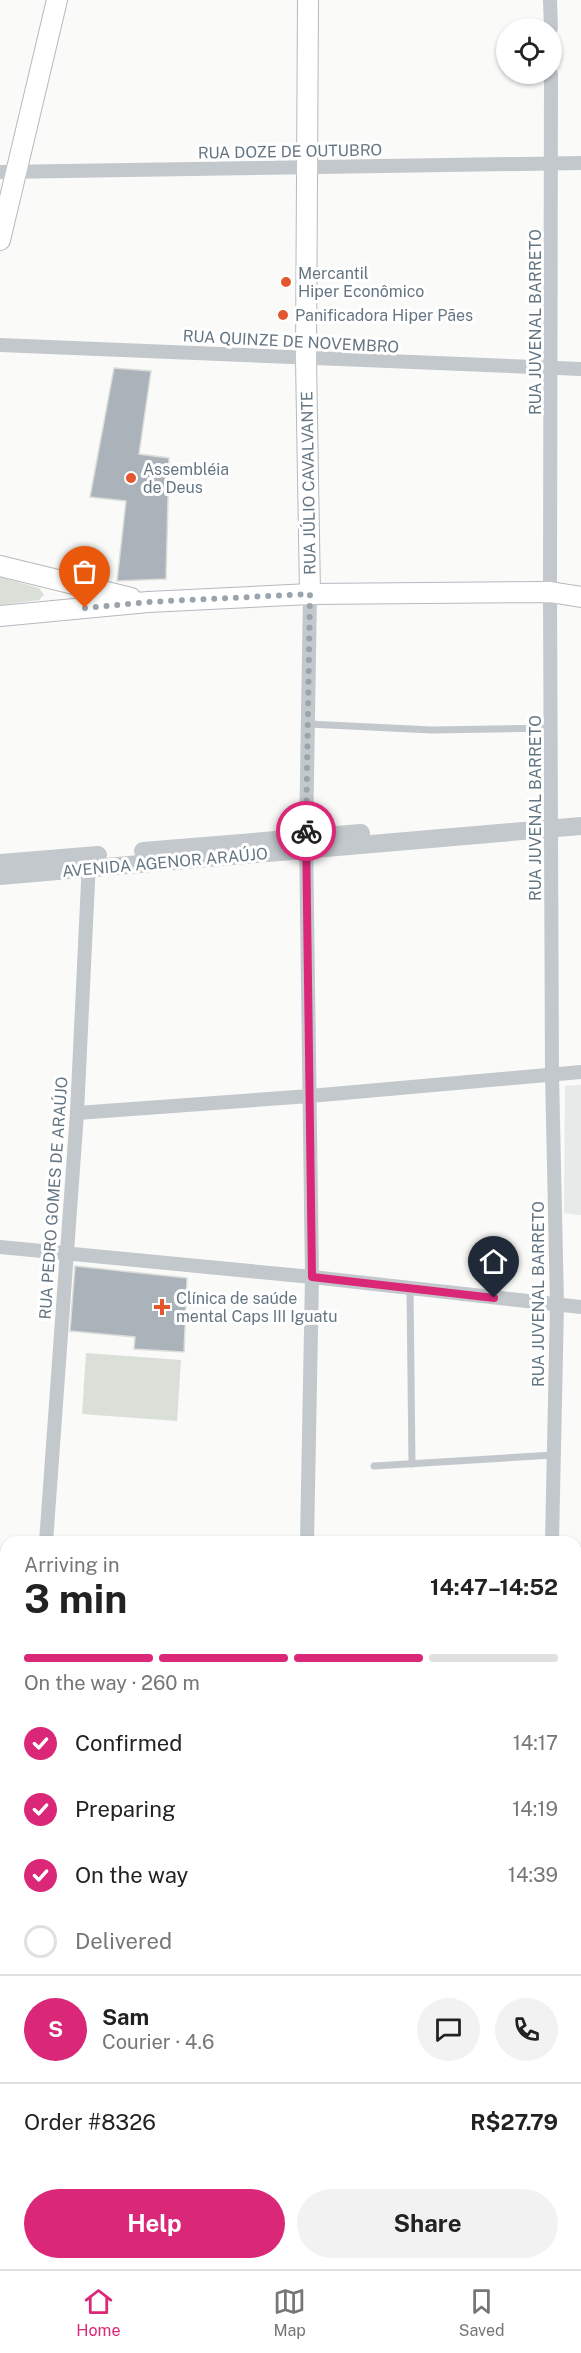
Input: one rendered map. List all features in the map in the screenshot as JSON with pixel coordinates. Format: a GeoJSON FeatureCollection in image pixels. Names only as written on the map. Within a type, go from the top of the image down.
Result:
{"type":"FeatureCollection","features":[{"type":"Feature","properties":{"kind":"main road"},"geometry":{"type":"LineString","coordinates":[[0,240],[7,173],[57,0]]}},
{"type":"Feature","properties":{"kind":"main road","name":"RUA JÚLIO CAVALVANTE"},"geometry":{"type":"LineString","coordinates":[[308,0],[309,167],[306,359],[310,594]]}},
{"type":"Feature","properties":{"kind":"main road"},"geometry":{"type":"LineString","coordinates":[[0,566],[148,602]]}},
{"type":"Feature","properties":{"kind":"main road"},"geometry":{"type":"LineString","coordinates":[[0,616],[148,602],[310,594],[550,592],[581,597]]}},
{"type":"Feature","properties":{"kind":"street"},"geometry":{"type":"LineString","coordinates":[[550,0],[551,18]]}},
{"type":"Feature","properties":{"kind":"street","name":"RUA JUVENAL BARRETO"},"geometry":{"type":"LineString","coordinates":[[551,84],[552,1074],[557,1305],[552,1536]]}},
{"type":"Feature","properties":{"kind":"street","name":"RUA DOZE DE OUTUBRO"},"geometry":{"type":"LineString","coordinates":[[7,173],[581,163]]}},
{"type":"Feature","properties":{"kind":"street","name":"RUA QUINZE DE NOVEMBRO"},"geometry":{"type":"LineString","coordinates":[[0,345],[581,369]]}},
{"type":"Feature","properties":{"kind":"street","name":"RUA JÚLIO CAVALVANTE"},"geometry":{"type":"LineString","coordinates":[[307,1536],[312,1277],[306,843],[310,594]]}},
{"type":"Feature","properties":{"kind":"street","name":"AVENIDA AGENOR ARAÚJO"},"geometry":{"type":"LineString","coordinates":[[551,824],[581,816]]}},
{"type":"Feature","properties":{"kind":"street","name":"AVENIDA AGENOR ARAÚJO"},"geometry":{"type":"LineString","coordinates":[[0,876],[89,862],[306,843],[551,824],[581,826]]}},
{"type":"Feature","properties":{"kind":"street","name":"AVENIDA AGENOR ARAÚJO"},"geometry":{"type":"LineString","coordinates":[[0,863],[89,862]]}},
{"type":"Feature","properties":{"kind":"street","name":"RUA PEDRO GOMES DE ARAÚJO"},"geometry":{"type":"LineString","coordinates":[[46,1536],[77,1113],[89,862]]}},
{"type":"Feature","properties":{"kind":"street"},"geometry":{"type":"LineString","coordinates":[[77,1113],[310,1096],[581,1072]]}},
{"type":"Feature","properties":{"kind":"street"},"geometry":{"type":"LineString","coordinates":[[0,1247],[312,1277],[581,1307]]}},
{"type":"Feature","properties":{"kind":"lane"},"geometry":{"type":"LineString","coordinates":[[309,724],[430,730],[552,728]]}},
{"type":"Feature","properties":{"kind":"lane"},"geometry":{"type":"LineString","coordinates":[[410,1289],[412,1464]]}},
{"type":"Feature","properties":{"kind":"lane"},"geometry":{"type":"LineString","coordinates":[[374,1466],[554,1455]]}},
{"type":"Feature","properties":{"kind":"shaded area"},"geometry":{"type":"Polygon","coordinates":[[[0,577],[39,588],[44,595],[39,600],[0,605],[0,577]]]}},
{"type":"Feature","properties":{"kind":"shaded area"},"geometry":{"type":"Polygon","coordinates":[[[581,1085],[581,1215],[564,1213],[565,1086],[581,1085]]]}},
{"type":"Feature","properties":{"kind":"shaded area"},"geometry":{"type":"Polygon","coordinates":[[[86,1353],[181,1360],[177,1421],[82,1414],[86,1353]]]}},
{"type":"Feature","properties":{"kind":"building","name":"Assembléia de Deus"},"geometry":{"type":"Polygon","coordinates":[[[114,368],[151,371],[139,454],[169,458],[166,579],[117,581],[126,501],[90,497],[114,368]]]}},
{"type":"Feature","properties":{"kind":"building"},"geometry":{"type":"Polygon","coordinates":[[[75,1266],[187,1278],[184,1352],[134,1349],[135,1337],[70,1331],[75,1266]]]}},
{"type":"Feature","properties":{"kind":"way so far"},"geometry":{"type":"LineString","coordinates":[[85,608],[148,602],[310,594],[306,831]]}},
{"type":"Feature","properties":{"kind":"place","name":"Mercantil Hiper Econômico"},"geometry":{"type":"Point","coordinates":[286,282]}},
{"type":"Feature","properties":{"kind":"place","name":"Panificadora Hiper Pães"},"geometry":{"type":"Point","coordinates":[283,315]}},
{"type":"Feature","properties":{"kind":"place","name":"Assembléia de Deus"},"geometry":{"type":"Point","coordinates":[131,478]}},
{"type":"Feature","properties":{"kind":"place","name":"Clínica de saúde mental Caps III Iguatu"},"geometry":{"type":"Point","coordinates":[162,1307]}},
{"type":"Feature","properties":{"kind":"route"},"geometry":{"type":"LineString","coordinates":[[306,831],[312,1277],[494,1298]]}}]}
